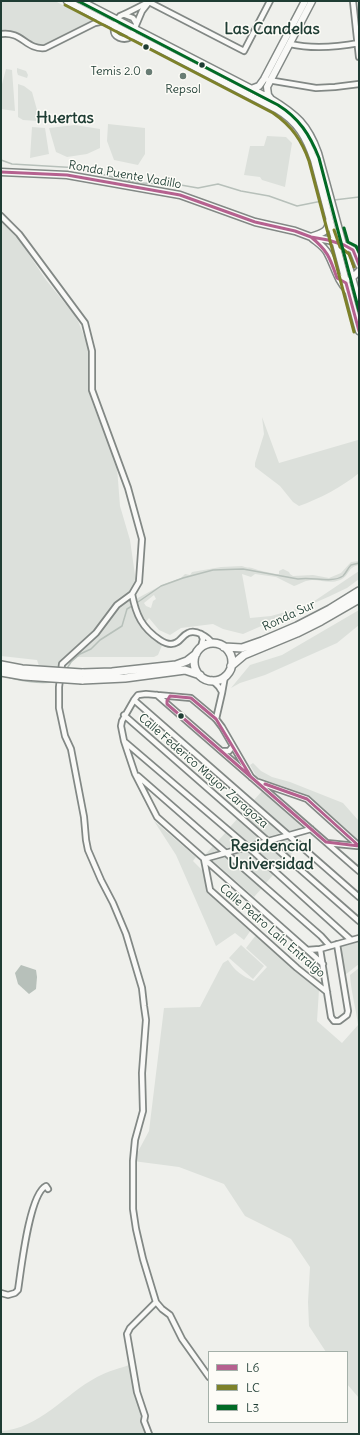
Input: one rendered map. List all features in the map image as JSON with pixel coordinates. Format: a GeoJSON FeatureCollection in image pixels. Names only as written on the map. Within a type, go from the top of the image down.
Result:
{"type":"FeatureCollection","features":[{"type":"Feature","properties":{"kind":"highway","name":"Ronda Sur"},"geometry":{"type":"LineString","coordinates":[[224,647],[242,648],[262,641],[330,609],[359,591]]}},
{"type":"Feature","properties":{"kind":"highway","name":"Ronda Sur"},"geometry":{"type":"LineString","coordinates":[[231,666],[244,655],[322,621],[359,599]]}},
{"type":"Feature","properties":{"kind":"highway"},"geometry":{"type":"LineString","coordinates":[[1,665],[82,677],[176,664],[187,661],[196,654],[201,647],[212,643],[221,644],[231,655],[231,666],[229,672],[219,679],[212,680],[185,670],[125,678],[24,676],[1,672]]}},
{"type":"Feature","properties":{"kind":"highway"},"geometry":{"type":"LineString","coordinates":[[196,654],[194,665],[200,675]]}},
{"type":"Feature","properties":{"kind":"main road"},"geometry":{"type":"LineString","coordinates":[[67,1],[104,21],[134,29],[271,99],[296,116],[309,133],[318,153],[352,278],[356,286],[359,303]]}},
{"type":"Feature","properties":{"kind":"main road"},"geometry":{"type":"LineString","coordinates":[[81,1],[116,23]]}},
{"type":"Feature","properties":{"kind":"main road"},"geometry":{"type":"LineString","coordinates":[[271,99],[267,91],[267,80],[305,1]]}},
{"type":"Feature","properties":{"kind":"main road"},"geometry":{"type":"LineString","coordinates":[[251,89],[259,86],[267,80],[290,44],[312,1]]}},
{"type":"Feature","properties":{"kind":"main road"},"geometry":{"type":"LineString","coordinates":[[134,29],[285,114],[301,131],[308,141],[314,160],[359,331]]}},
{"type":"Feature","properties":{"kind":"main road","name":"Ronda Puente Vadillo"},"geometry":{"type":"LineString","coordinates":[[1,172],[67,175],[180,194],[255,222],[328,240],[344,245],[353,250]]}},
{"type":"Feature","properties":{"kind":"main road","name":"Ronda Puente Vadillo"},"geometry":{"type":"LineString","coordinates":[[328,254],[329,218]]}},
{"type":"Feature","properties":{"kind":"main road"},"geometry":{"type":"LineString","coordinates":[[311,237],[325,231],[328,228]]}},
{"type":"Feature","properties":{"kind":"main road"},"geometry":{"type":"LineString","coordinates":[[341,236],[353,250],[359,265]]}},
{"type":"Feature","properties":{"kind":"main road","name":"Ronda Puente Vadillo"},"geometry":{"type":"LineString","coordinates":[[311,237],[322,246],[328,254],[337,278],[349,292]]}},
{"type":"Feature","properties":{"kind":"main road"},"geometry":{"type":"LineString","coordinates":[[332,266],[332,257],[337,249],[344,245]]}},
{"type":"Feature","properties":{"kind":"main road"},"geometry":{"type":"LineString","coordinates":[[346,283],[359,271]]}},
{"type":"Feature","properties":{"kind":"main road"},"geometry":{"type":"LineString","coordinates":[[337,278],[356,286]]}},
{"type":"Feature","properties":{"kind":"street"},"geometry":{"type":"LineString","coordinates":[[151,2],[244,52],[270,1]]}},
{"type":"Feature","properties":{"kind":"street"},"geometry":{"type":"LineString","coordinates":[[353,1],[359,57]]}},
{"type":"Feature","properties":{"kind":"street"},"geometry":{"type":"LineString","coordinates":[[116,23],[120,16],[126,15],[151,2]]}},
{"type":"Feature","properties":{"kind":"street"},"geometry":{"type":"LineString","coordinates":[[134,29],[142,11],[151,2]]}},
{"type":"Feature","properties":{"kind":"street"},"geometry":{"type":"LineString","coordinates":[[126,15],[133,18],[134,29]]}},
{"type":"Feature","properties":{"kind":"street"},"geometry":{"type":"LineString","coordinates":[[1,34],[15,34],[33,47],[45,48],[95,23],[104,21]]}},
{"type":"Feature","properties":{"kind":"street"},"geometry":{"type":"LineString","coordinates":[[290,44],[300,46],[332,47],[358,43]]}},
{"type":"Feature","properties":{"kind":"street"},"geometry":{"type":"LineString","coordinates":[[267,80],[316,88],[359,84]]}},
{"type":"Feature","properties":{"kind":"street"},"geometry":{"type":"LineString","coordinates":[[1,216],[19,234],[85,323],[92,351],[92,390],[128,488],[142,539],[140,582],[132,594],[117,605],[96,633],[62,664],[59,687],[60,708],[65,736],[71,749],[84,817],[88,850],[118,914],[142,988],[146,1020],[142,1073],[143,1111],[135,1140],[133,1209],[143,1259],[156,1302],[170,1315],[182,1339],[208,1376]]}},
{"type":"Feature","properties":{"kind":"street"},"geometry":{"type":"LineString","coordinates":[[132,594],[135,608],[140,620],[151,634],[163,642],[172,644],[178,643],[188,633],[196,632],[208,638],[212,643]]}},
{"type":"Feature","properties":{"kind":"street"},"geometry":{"type":"LineString","coordinates":[[201,634],[203,639],[201,647]]}},
{"type":"Feature","properties":{"kind":"street"},"geometry":{"type":"LineString","coordinates":[[216,719],[225,676]]}},
{"type":"Feature","properties":{"kind":"street"},"geometry":{"type":"LineString","coordinates":[[212,680],[219,687],[222,694]]}},
{"type":"Feature","properties":{"kind":"street"},"geometry":{"type":"LineString","coordinates":[[323,964],[157,818],[135,774],[129,757],[124,741],[121,723],[124,715],[138,695],[146,694],[191,698],[216,719],[253,779],[307,799],[359,846]]}},
{"type":"Feature","properties":{"kind":"street"},"geometry":{"type":"LineString","coordinates":[[157,695],[359,871]]}},
{"type":"Feature","properties":{"kind":"street"},"geometry":{"type":"LineString","coordinates":[[167,704],[170,696]]}},
{"type":"Feature","properties":{"kind":"street"},"geometry":{"type":"LineString","coordinates":[[134,700],[359,897]]}},
{"type":"Feature","properties":{"kind":"street","name":"Calle Federico Mayor Zaragoza"},"geometry":{"type":"LineString","coordinates":[[124,715],[359,921]]}},
{"type":"Feature","properties":{"kind":"street"},"geometry":{"type":"LineString","coordinates":[[124,741],[248,847],[351,940]]}},
{"type":"Feature","properties":{"kind":"street"},"geometry":{"type":"LineString","coordinates":[[222,752],[229,751],[233,746]]}},
{"type":"Feature","properties":{"kind":"street"},"geometry":{"type":"LineString","coordinates":[[232,761],[234,750],[233,746]]}},
{"type":"Feature","properties":{"kind":"street"},"geometry":{"type":"LineString","coordinates":[[129,757],[133,752],[137,752]]}},
{"type":"Feature","properties":{"kind":"street"},"geometry":{"type":"LineString","coordinates":[[232,761],[237,762],[241,759]]}},
{"type":"Feature","properties":{"kind":"street"},"geometry":{"type":"LineString","coordinates":[[135,774],[330,946]]}},
{"type":"Feature","properties":{"kind":"street"},"geometry":{"type":"LineString","coordinates":[[271,794],[272,790],[275,788]]}},
{"type":"Feature","properties":{"kind":"street"},"geometry":{"type":"LineString","coordinates":[[146,796],[148,791],[153,790]]}},
{"type":"Feature","properties":{"kind":"street"},"geometry":{"type":"LineString","coordinates":[[204,859],[311,830]]}},
{"type":"Feature","properties":{"kind":"street"},"geometry":{"type":"LineString","coordinates":[[326,842],[359,846]]}},
{"type":"Feature","properties":{"kind":"street"},"geometry":{"type":"LineString","coordinates":[[337,852],[341,844]]}},
{"type":"Feature","properties":{"kind":"street","name":"Calle Pedro Laín Entralgo"},"geometry":{"type":"LineString","coordinates":[[204,859],[210,890],[297,968],[327,992]]}},
{"type":"Feature","properties":{"kind":"street"},"geometry":{"type":"LineString","coordinates":[[307,950],[322,948],[359,938]]}},
{"type":"Feature","properties":{"kind":"street"},"geometry":{"type":"LineString","coordinates":[[325,940],[322,948],[323,964],[331,1017],[334,1021],[339,1021],[348,1012],[337,944]]}},
{"type":"Feature","properties":{"kind":"street"},"geometry":{"type":"LineString","coordinates":[[1,1293],[8,1295],[15,1294],[18,1290],[25,1239],[32,1212],[42,1189],[46,1186],[48,1189]]}},
{"type":"Feature","properties":{"kind":"street"},"geometry":{"type":"LineString","coordinates":[[149,1434],[144,1421],[137,1392],[128,1334],[130,1328],[156,1302]]}},
{"type":"Feature","properties":{"kind":"shaded area"},"geometry":{"type":"Polygon","coordinates":[[[1,1],[55,1],[95,22],[49,44],[39,45],[30,43],[15,31],[1,32],[1,1]]]}},
{"type":"Feature","properties":{"kind":"shaded area"},"geometry":{"type":"Polygon","coordinates":[[[17,68],[26,71],[28,75],[27,78],[18,75],[17,68]]]}},
{"type":"Feature","properties":{"kind":"shaded area"},"geometry":{"type":"Polygon","coordinates":[[[6,69],[12,70],[15,111],[1,109],[1,88],[6,69]]]}},
{"type":"Feature","properties":{"kind":"shaded area"},"geometry":{"type":"Polygon","coordinates":[[[18,84],[24,86],[32,92],[39,117],[37,121],[23,120],[18,117],[18,84]]]}},
{"type":"Feature","properties":{"kind":"shaded area"},"geometry":{"type":"Polygon","coordinates":[[[108,124],[145,128],[145,154],[138,165],[114,160],[107,141],[108,124]]]}},
{"type":"Feature","properties":{"kind":"shaded area"},"geometry":{"type":"Polygon","coordinates":[[[75,125],[100,129],[100,148],[87,154],[67,157],[56,152],[49,128],[75,125]]]}},
{"type":"Feature","properties":{"kind":"shaded area"},"geometry":{"type":"Polygon","coordinates":[[[32,127],[45,128],[49,154],[30,158],[32,127]]]}},
{"type":"Feature","properties":{"kind":"shaded area"},"geometry":{"type":"Polygon","coordinates":[[[267,136],[286,137],[292,143],[285,187],[262,180],[260,177],[244,175],[250,146],[264,146],[267,136]]]}},
{"type":"Feature","properties":{"kind":"shaded area"},"geometry":{"type":"Polygon","coordinates":[[[1,220],[18,238],[46,280],[73,313],[78,321],[88,346],[88,387],[91,399],[117,467],[120,506],[130,540],[136,582],[131,592],[90,636],[70,653],[57,667],[50,669],[40,669],[37,660],[1,656],[1,220]]]}},
{"type":"Feature","properties":{"kind":"shaded area"},"geometry":{"type":"Polygon","coordinates":[[[262,417],[279,463],[358,440],[359,473],[330,492],[299,506],[293,502],[280,486],[255,467],[264,434],[262,417]]]}},
{"type":"Feature","properties":{"kind":"shaded area"},"geometry":{"type":"Polygon","coordinates":[[[359,561],[359,565],[352,568],[346,576],[340,580],[329,582],[310,580],[294,586],[276,577],[255,574],[251,577],[242,574],[250,618],[271,616],[307,606],[359,571],[359,579],[347,588],[328,597],[243,634],[223,629],[213,624],[181,628],[170,635],[159,630],[149,618],[145,623],[138,608],[136,599],[162,585],[181,578],[185,574],[190,575],[192,572],[221,567],[242,566],[276,574],[279,574],[279,571],[283,569],[293,576],[313,575],[329,578],[341,573],[351,562],[359,561]],[[154,595],[144,603],[146,606],[151,608],[153,601],[156,599],[154,595]]]}},
{"type":"Feature","properties":{"kind":"shaded area"},"geometry":{"type":"Polygon","coordinates":[[[130,599],[137,618],[142,626],[163,643],[158,655],[154,657],[73,657],[97,634],[119,606],[130,599]]]}},
{"type":"Feature","properties":{"kind":"shaded area"},"geometry":{"type":"Polygon","coordinates":[[[359,610],[359,625],[337,643],[265,675],[240,683],[231,688],[250,665],[282,655],[359,610]]]}},
{"type":"Feature","properties":{"kind":"shaded area"},"geometry":{"type":"Polygon","coordinates":[[[253,763],[261,771],[272,777],[290,782],[343,803],[358,820],[359,842],[308,797],[258,779],[250,765],[253,763]]]}},
{"type":"Feature","properties":{"kind":"shaded area"},"geometry":{"type":"Polygon","coordinates":[[[262,791],[300,824],[302,828],[289,831],[254,800],[262,791]]]}},
{"type":"Feature","properties":{"kind":"shaded area"},"geometry":{"type":"Polygon","coordinates":[[[250,804],[281,833],[268,837],[242,813],[250,804]]]}},
{"type":"Feature","properties":{"kind":"shaded area"},"geometry":{"type":"Polygon","coordinates":[[[238,818],[260,839],[247,843],[230,827],[238,818]]]}},
{"type":"Feature","properties":{"kind":"shaded area"},"geometry":{"type":"Polygon","coordinates":[[[154,821],[196,857],[193,861],[203,871],[207,892],[251,930],[244,940],[235,933],[216,946],[176,855],[154,821]]]}},
{"type":"Feature","properties":{"kind":"shaded area"},"geometry":{"type":"Polygon","coordinates":[[[226,832],[238,843],[238,847],[228,849],[218,841],[226,832]]]}},
{"type":"Feature","properties":{"kind":"shaded area"},"geometry":{"type":"Polygon","coordinates":[[[287,838],[298,846],[290,856],[276,843],[277,841],[287,838]]]}},
{"type":"Feature","properties":{"kind":"shaded area"},"geometry":{"type":"Polygon","coordinates":[[[268,844],[286,860],[278,869],[255,850],[257,847],[268,844]]]}},
{"type":"Feature","properties":{"kind":"shaded area"},"geometry":{"type":"Polygon","coordinates":[[[213,846],[218,851],[207,856],[205,855],[213,846]]]}},
{"type":"Feature","properties":{"kind":"shaded area"},"geometry":{"type":"Polygon","coordinates":[[[246,850],[274,874],[266,883],[234,855],[246,850]]]}},
{"type":"Feature","properties":{"kind":"shaded area"},"geometry":{"type":"Polygon","coordinates":[[[226,857],[262,888],[254,897],[213,861],[226,857]]]}},
{"type":"Feature","properties":{"kind":"shaded area"},"geometry":{"type":"Polygon","coordinates":[[[256,935],[319,990],[317,1021],[342,1043],[358,1025],[350,975],[359,968],[359,1398],[348,1385],[348,1351],[325,1351],[309,1326],[308,1302],[310,1267],[291,1239],[245,1216],[224,1184],[179,1167],[133,1161],[149,1131],[164,1008],[200,1007],[223,963],[228,960],[239,973],[254,981],[267,967],[246,948],[256,935]]]}},
{"type":"Feature","properties":{"kind":"shaded area"},"geometry":{"type":"Polygon","coordinates":[[[359,941],[359,964],[345,975],[341,947],[359,941]]]}},
{"type":"Feature","properties":{"kind":"shaded area"},"geometry":{"type":"Polygon","coordinates":[[[241,945],[264,966],[253,979],[229,958],[241,945]]]}},
{"type":"Feature","properties":{"kind":"shaded area"},"geometry":{"type":"Polygon","coordinates":[[[21,965],[36,970],[36,989],[29,994],[18,984],[15,973],[21,965]]]}},
{"type":"Feature","properties":{"kind":"shaded area"},"geometry":{"type":"Polygon","coordinates":[[[132,1364],[151,1434],[1,1434],[1,1431],[15,1429],[40,1418],[85,1384],[97,1377],[132,1364]]]}},
{"type":"Feature","properties":{"kind":"waterway"},"geometry":{"type":"LineString","coordinates":[[1,160],[12,164],[80,168],[116,178],[142,183],[175,184],[198,188],[218,184],[241,191],[269,196],[297,206],[322,201]]}},
{"type":"Feature","properties":{"kind":"waterway"},"geometry":{"type":"LineString","coordinates":[[334,200],[359,197]]}},
{"type":"Feature","properties":{"kind":"waterway"},"geometry":{"type":"LineString","coordinates":[[138,602],[161,586],[213,570],[243,569],[298,579],[309,578],[327,580],[343,576],[351,565],[359,563]]}},
{"type":"Feature","properties":{"kind":"waterway"},"geometry":{"type":"LineString","coordinates":[[66,670],[71,662],[80,654],[91,649],[100,640],[122,626],[127,609],[132,606]]}},
{"type":"Feature","properties":{"kind":"waterway"},"geometry":{"type":"LineString","coordinates":[[5,676],[37,682],[54,681]]}},
{"type":"Feature","properties":{"kind":"transit line","name":"L3"},"geometry":{"type":"LineString","coordinates":[[78,1],[278,105],[298,121],[312,142],[319,158],[359,311]]}},
{"type":"Feature","properties":{"kind":"transit line","name":"LC"},"geometry":{"type":"LineString","coordinates":[[65,5],[273,113],[286,123],[296,134],[309,161],[354,332]]}},
{"type":"Feature","properties":{"kind":"transit line","name":"L6"},"geometry":{"type":"LineString","coordinates":[[1,172],[67,175],[180,195],[255,222],[295,231],[311,237],[344,245],[353,250],[359,265]]}},
{"type":"Feature","properties":{"kind":"transit line","name":"L3"},"geometry":{"type":"LineString","coordinates":[[344,228],[348,242],[356,246],[359,252]]}},
{"type":"Feature","properties":{"kind":"transit line","name":"LC"},"geometry":{"type":"LineString","coordinates":[[334,230],[340,247],[349,254],[354,267]]}},
{"type":"Feature","properties":{"kind":"transit line","name":"L6"},"geometry":{"type":"LineString","coordinates":[[311,237],[328,255],[337,278],[346,283],[359,331]]}},
{"type":"Feature","properties":{"kind":"transit line","name":"L6"},"geometry":{"type":"LineString","coordinates":[[170,696],[191,698],[216,719],[251,777],[167,704],[170,696]]}},
{"type":"Feature","properties":{"kind":"transit line","name":"L6"},"geometry":{"type":"LineString","coordinates":[[251,777],[326,842],[359,846]]}},
{"type":"Feature","properties":{"kind":"transit line","name":"L6"},"geometry":{"type":"LineString","coordinates":[[265,784],[307,799],[359,846]]}},
{"type":"Feature","properties":{"kind":"place","name":"Temis 2.0"},"geometry":{"type":"Point","coordinates":[149,72]}},
{"type":"Feature","properties":{"kind":"place","name":"Repsol"},"geometry":{"type":"Point","coordinates":[183,76]}},
{"type":"Feature","properties":{"kind":"district","name":"Las Candelas"},"geometry":{"type":"Point","coordinates":[272,29]}},
{"type":"Feature","properties":{"kind":"district","name":"Huertas"},"geometry":{"type":"Point","coordinates":[65,118]}},
{"type":"Feature","properties":{"kind":"district","name":"Residencial Universidad"},"geometry":{"type":"Point","coordinates":[271,855]}}]}
